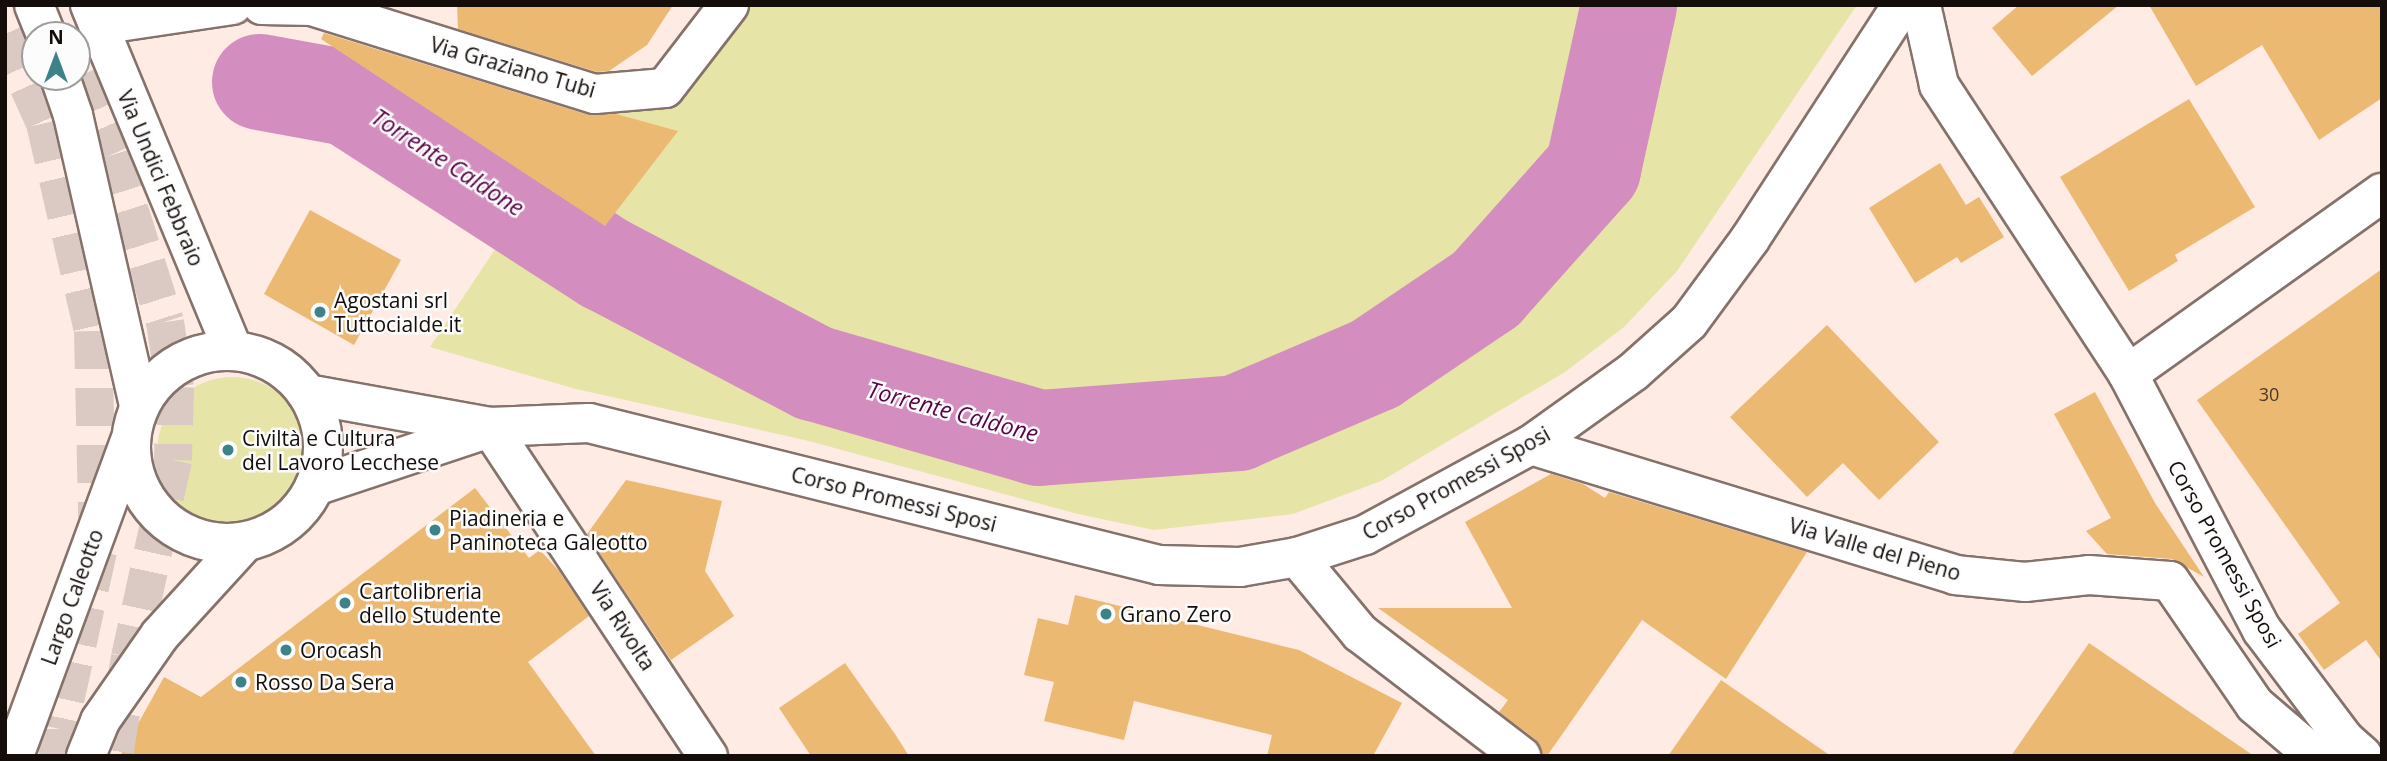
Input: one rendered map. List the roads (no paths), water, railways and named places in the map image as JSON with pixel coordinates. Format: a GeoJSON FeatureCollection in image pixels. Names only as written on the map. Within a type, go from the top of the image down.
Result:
{"type":"FeatureCollection","features":[{"type":"Feature","properties":{"kind":"street"},"geometry":{"type":"LineString","coordinates":[[94,15],[233,5]]}},
{"type":"Feature","properties":{"kind":"street","name":"Via Graziano Tubi"},"geometry":{"type":"LineString","coordinates":[[262,5],[312,6],[595,94],[664,88],[729,5]]}},
{"type":"Feature","properties":{"kind":"street","name":"Corso Promessi Sposi"},"geometry":{"type":"LineString","coordinates":[[307,394],[490,427],[589,423],[1159,565],[1240,567],[1297,557],[1365,535],[1531,445],[1633,372],[1689,322],[1750,239],[1902,5]]}},
{"type":"Feature","properties":{"kind":"street","name":"Corso Promessi Sposi"},"geometry":{"type":"LineString","coordinates":[[1921,5],[1939,85],[2128,374],[2262,630],[2344,739],[2363,756]]}},
{"type":"Feature","properties":{"kind":"street","name":"Via Undici Febbraio"},"geometry":{"type":"LineString","coordinates":[[94,15],[233,350]]}},
{"type":"Feature","properties":{"kind":"street"},"geometry":{"type":"LineString","coordinates":[[65,91],[73,116],[135,422],[133,472],[144,497],[167,522],[196,538],[245,542]]}},
{"type":"Feature","properties":{"kind":"street"},"geometry":{"type":"LineString","coordinates":[[2128,374],[2382,193]]}},
{"type":"Feature","properties":{"kind":"street","name":"Largo Caleotto"},"geometry":{"type":"LineString","coordinates":[[14,756],[149,389],[175,365],[190,357],[233,350],[265,358],[284,370],[307,394],[320,420],[323,454],[315,486],[289,520],[245,542],[160,635],[100,722],[86,756]]}},
{"type":"Feature","properties":{"kind":"street","name":"Corso Promessi Sposi"},"geometry":{"type":"LineString","coordinates":[[315,486],[490,427]]}},
{"type":"Feature","properties":{"kind":"street","name":"Via Rivolta"},"geometry":{"type":"LineString","coordinates":[[490,427],[708,756]]}},
{"type":"Feature","properties":{"kind":"street","name":"Via Valle del Pieno"},"geometry":{"type":"LineString","coordinates":[[1531,445],[1955,575],[2025,582],[2089,575],[2170,582],[2255,705],[2315,756]]}},
{"type":"Feature","properties":{"kind":"street"},"geometry":{"type":"LineString","coordinates":[[1297,557],[1360,633],[1521,756]]}},
{"type":"Feature","properties":{"kind":"waterway","name":"Torrente Caldone"},"geometry":{"type":"LineString","coordinates":[[260,82],[348,98],[606,264],[814,373],[1039,438],[1237,423],[1375,364],[1486,289],[1593,169],[1629,5]]}},
{"type":"Feature","properties":{"kind":"tunnel"},"geometry":{"type":"LineString","coordinates":[[5,34],[45,123],[93,331],[98,551],[59,729],[58,756]]}},
{"type":"Feature","properties":{"kind":"tunnel"},"geometry":{"type":"LineString","coordinates":[[83,91],[112,155],[165,322],[175,387],[173,460],[130,657],[114,756]]}},
{"type":"Feature","properties":{"kind":"place","name":"Agostani srl Tuttocialde.it"},"geometry":{"type":"Point","coordinates":[320,312]}},
{"type":"Feature","properties":{"kind":"place","name":"Civiltà e Cultura del Lavoro Lecchese"},"geometry":{"type":"Point","coordinates":[228,450]}},
{"type":"Feature","properties":{"kind":"place","name":"Piadineria e Paninoteca Galeotto"},"geometry":{"type":"Point","coordinates":[435,530]}},
{"type":"Feature","properties":{"kind":"place","name":"Cartolibreria dello Studente"},"geometry":{"type":"Point","coordinates":[345,603]}},
{"type":"Feature","properties":{"kind":"place","name":"Grano Zero"},"geometry":{"type":"Point","coordinates":[1106,614]}},
{"type":"Feature","properties":{"kind":"place","name":"Orocash"},"geometry":{"type":"Point","coordinates":[286,650]}},
{"type":"Feature","properties":{"kind":"place","name":"Rosso Da Sera"},"geometry":{"type":"Point","coordinates":[241,682]}}]}
